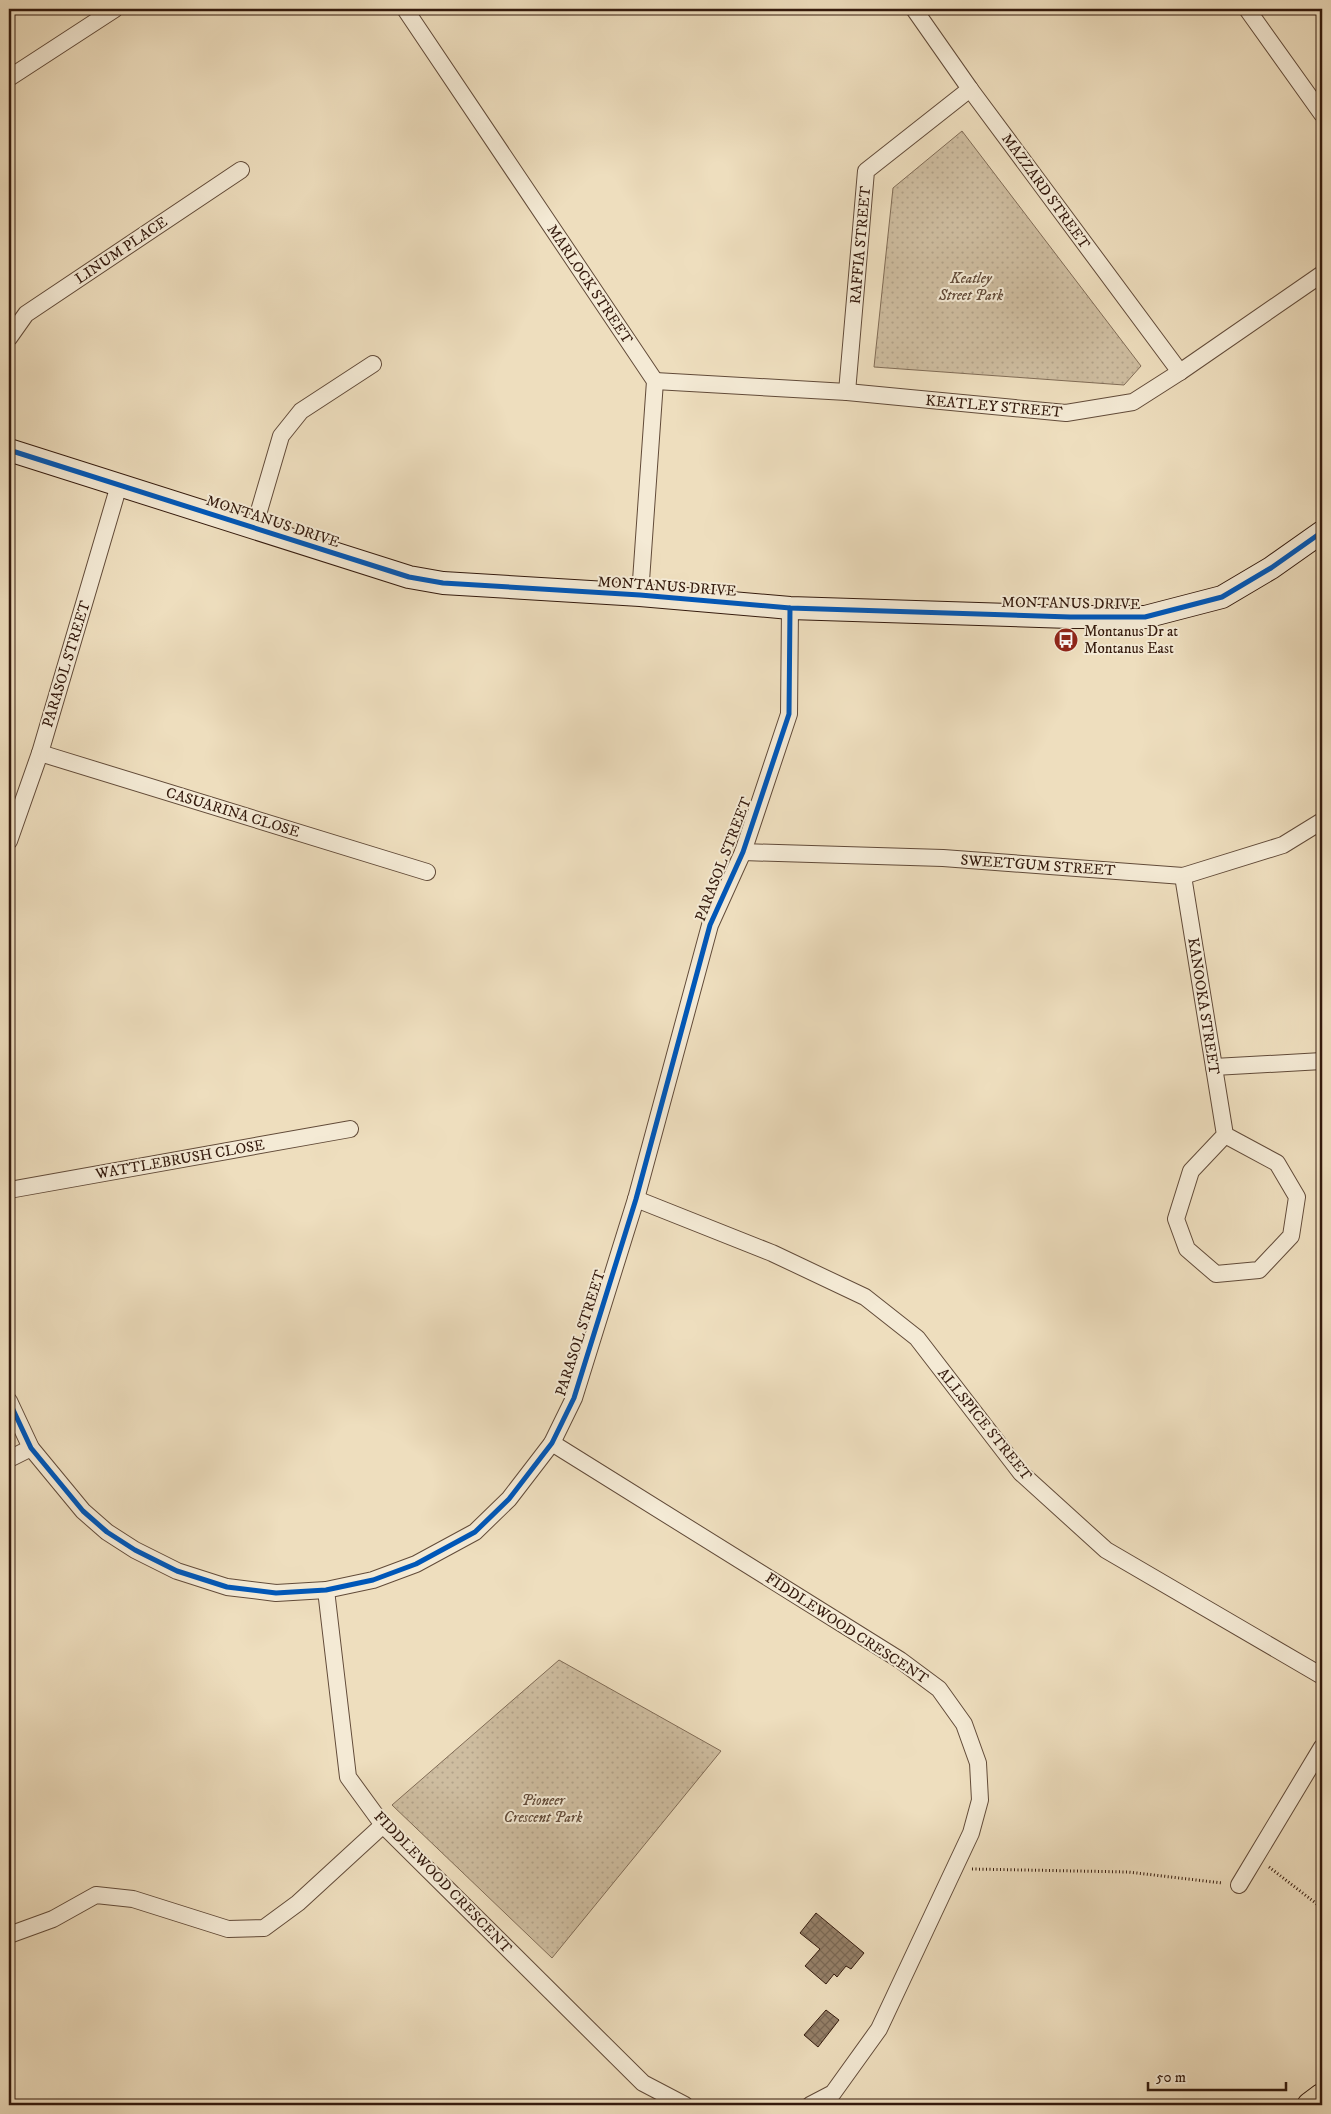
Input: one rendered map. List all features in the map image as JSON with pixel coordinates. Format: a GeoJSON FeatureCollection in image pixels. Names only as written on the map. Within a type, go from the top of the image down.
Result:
{"type":"FeatureCollection","features":[{"type":"Feature","properties":{"kind":"main road"},"geometry":{"type":"LineString","coordinates":[[1310,2105],[1322,2096]]}},
{"type":"Feature","properties":{"kind":"street"},"geometry":{"type":"LineString","coordinates":[[9,78],[115,9]]}},
{"type":"Feature","properties":{"kind":"street","name":"MARLOCK STREET"},"geometry":{"type":"LineString","coordinates":[[404,9],[655,381]]}},
{"type":"Feature","properties":{"kind":"street","name":"MAZZARD STREET"},"geometry":{"type":"LineString","coordinates":[[914,9],[970,88],[1180,372]]}},
{"type":"Feature","properties":{"kind":"street"},"geometry":{"type":"LineString","coordinates":[[1247,9],[1322,114]]}},
{"type":"Feature","properties":{"kind":"street","name":"RAFFIA STREET"},"geometry":{"type":"LineString","coordinates":[[847,392],[866,171],[970,88]]}},
{"type":"Feature","properties":{"kind":"street","name":"LINUM PLACE"},"geometry":{"type":"LineString","coordinates":[[9,338],[26,314],[240,170]]}},
{"type":"Feature","properties":{"kind":"street","name":"KEATLEY STREET"},"geometry":{"type":"LineString","coordinates":[[655,381],[847,392],[1066,413],[1133,402],[1180,372],[1322,274]]}},
{"type":"Feature","properties":{"kind":"street"},"geometry":{"type":"LineString","coordinates":[[254,528],[281,436],[301,411],[373,364]]}},
{"type":"Feature","properties":{"kind":"street"},"geometry":{"type":"LineString","coordinates":[[640,595],[655,381]]}},
{"type":"Feature","properties":{"kind":"street","name":"MONTANUS DRIVE"},"geometry":{"type":"LineString","coordinates":[[9,450],[409,577],[444,583],[640,595],[790,608],[1145,618],[1222,597],[1271,568],[1322,532]]}},
{"type":"Feature","properties":{"kind":"street","name":"PARASOL STREET"},"geometry":{"type":"LineString","coordinates":[[9,842],[40,753],[119,485]]}},
{"type":"Feature","properties":{"kind":"street","name":"PARASOL STREET"},"geometry":{"type":"LineString","coordinates":[[9,1401],[32,1448],[83,1511],[107,1532],[177,1571],[226,1587],[276,1593],[326,1590],[373,1580],[416,1564],[475,1532],[510,1498],[552,1443],[574,1398],[636,1199],[710,925],[742,852],[789,714],[790,608]]}},
{"type":"Feature","properties":{"kind":"street","name":"CASUARINA CLOSE"},"geometry":{"type":"LineString","coordinates":[[40,753],[427,872]]}},
{"type":"Feature","properties":{"kind":"street","name":"SWEETGUM STREET"},"geometry":{"type":"LineString","coordinates":[[742,852],[943,858],[1183,876],[1283,845],[1322,821]]}},
{"type":"Feature","properties":{"kind":"street","name":"KANOOKA STREET"},"geometry":{"type":"LineString","coordinates":[[1183,876],[1225,1135]]}},
{"type":"Feature","properties":{"kind":"street"},"geometry":{"type":"LineString","coordinates":[[1214,1067],[1322,1061]]}},
{"type":"Feature","properties":{"kind":"street","name":"WATTLEBRUSH CLOSE"},"geometry":{"type":"LineString","coordinates":[[9,1190],[350,1129]]}},
{"type":"Feature","properties":{"kind":"street"},"geometry":{"type":"LineString","coordinates":[[1225,1135],[1277,1162],[1297,1197],[1291,1236],[1259,1270],[1216,1274],[1187,1249],[1176,1219],[1191,1172],[1225,1135]]}},
{"type":"Feature","properties":{"kind":"street","name":"ALLSPICE STREET"},"geometry":{"type":"LineString","coordinates":[[636,1199],[772,1253],[865,1298],[917,1338],[1020,1473],[1106,1550],[1322,1676]]}},
{"type":"Feature","properties":{"kind":"street","name":"FIDDLEWOOD CRESCENT"},"geometry":{"type":"LineString","coordinates":[[552,1443],[892,1654],[939,1688],[964,1724],[978,1763],[980,1800],[971,1833],[879,2030],[833,2093],[810,2105]]}},
{"type":"Feature","properties":{"kind":"street"},"geometry":{"type":"LineString","coordinates":[[9,1459],[32,1448]]}},
{"type":"Feature","properties":{"kind":"street","name":"FIDDLEWOOD CRESCENT"},"geometry":{"type":"LineString","coordinates":[[326,1590],[348,1776],[383,1825],[643,2083],[685,2105]]}},
{"type":"Feature","properties":{"kind":"street"},"geometry":{"type":"LineString","coordinates":[[1239,1885],[1257,1858],[1322,1747]]}},
{"type":"Feature","properties":{"kind":"street"},"geometry":{"type":"LineString","coordinates":[[9,1935],[53,1919],[96,1895],[133,1899],[228,1929],[264,1928],[298,1904],[383,1825]]}},
{"type":"Feature","properties":{"kind":"path"},"geometry":{"type":"LineString","coordinates":[[1257,1858],[1322,1908]]}},
{"type":"Feature","properties":{"kind":"path"},"geometry":{"type":"LineString","coordinates":[[957,1864],[980,1871],[1128,1872],[1239,1885]]}},
{"type":"Feature","properties":{"kind":"green space","name":"Keatley Street Park"},"geometry":{"type":"Polygon","coordinates":[[[962,131],[1141,366],[1124,385],[874,367],[893,188],[962,131]]]}},
{"type":"Feature","properties":{"kind":"green space","name":"Pioneer Crescent Park"},"geometry":{"type":"Polygon","coordinates":[[[559,1660],[721,1751],[552,1958],[392,1805],[559,1660]]]}},
{"type":"Feature","properties":{"kind":"building"},"geometry":{"type":"Polygon","coordinates":[[[816,1913],[864,1953],[851,1969],[846,1966],[837,1977],[834,1974],[826,1984],[805,1966],[820,1949],[800,1933],[816,1913]]]}},
{"type":"Feature","properties":{"kind":"building"},"geometry":{"type":"Polygon","coordinates":[[[826,2010],[839,2020],[818,2047],[804,2035],[826,2010]]]}},
{"type":"Feature","properties":{"kind":"cycle path"},"geometry":{"type":"LineString","coordinates":[[9,450],[409,577],[443,583],[640,595],[790,608],[1070,617],[1145,617],[1222,597],[1271,568],[1322,532]]}},
{"type":"Feature","properties":{"kind":"cycle path"},"geometry":{"type":"LineString","coordinates":[[9,1401],[31,1448],[83,1511],[107,1532],[135,1550],[177,1571],[227,1587],[276,1593],[326,1590],[373,1580],[416,1564],[475,1532],[509,1499],[552,1443],[574,1398],[636,1199],[710,925],[743,852],[789,714],[790,608]]}},
{"type":"Feature","properties":{"kind":"place","name":"Montanus Dr at Montanus East"},"geometry":{"type":"Point","coordinates":[1066,640]}}]}
